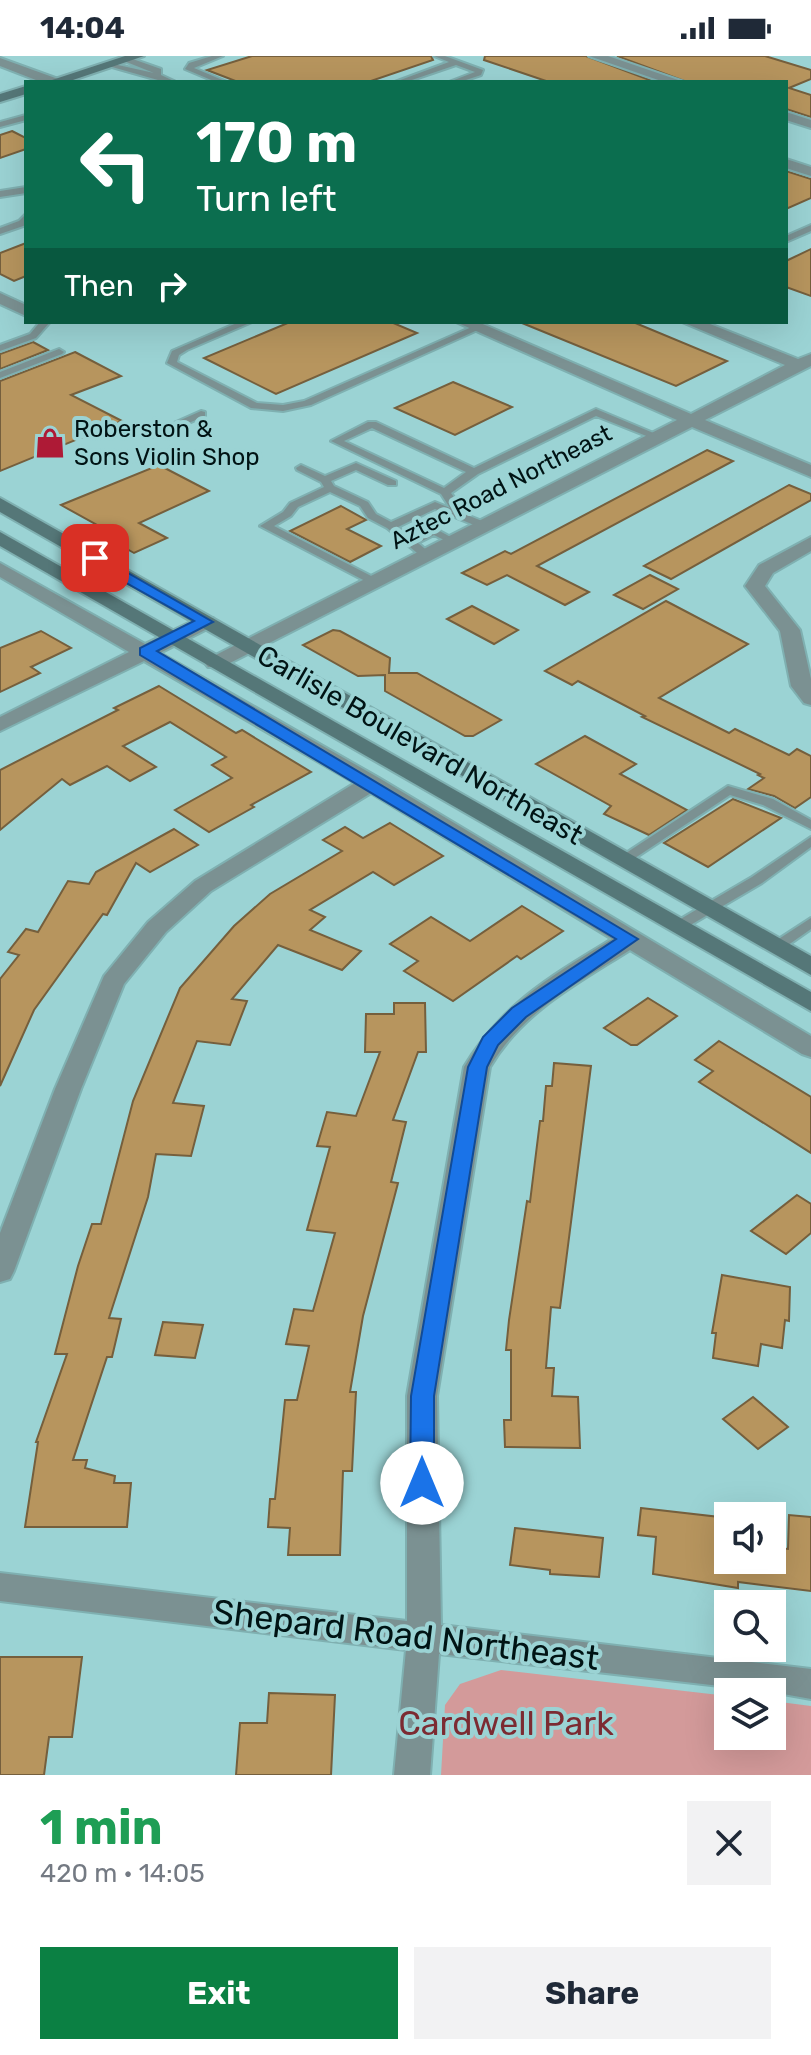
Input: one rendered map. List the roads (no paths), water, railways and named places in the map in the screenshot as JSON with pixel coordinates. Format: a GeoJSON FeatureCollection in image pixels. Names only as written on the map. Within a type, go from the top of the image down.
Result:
{"type":"FeatureCollection","features":[{"type":"Feature","properties":{"kind":"main road"},"geometry":{"type":"LineString","coordinates":[[60,80],[132,58]]}},
{"type":"Feature","properties":{"kind":"main road"},"geometry":{"type":"LineString","coordinates":[[0,98],[24,91]]}},
{"type":"Feature","properties":{"kind":"main road","name":"Carlisle Boulevard Northeast"},"geometry":{"type":"LineString","coordinates":[[4,510],[811,967]]}},
{"type":"Feature","properties":{"kind":"main road","name":"Carlisle Boulevard Northeast"},"geometry":{"type":"LineString","coordinates":[[0,538],[811,1003]]}},
{"type":"Feature","properties":{"kind":"street"},"geometry":{"type":"LineString","coordinates":[[595,56],[671,80]]}},
{"type":"Feature","properties":{"kind":"street"},"geometry":{"type":"LineString","coordinates":[[0,62],[48,80]]}},
{"type":"Feature","properties":{"kind":"street"},"geometry":{"type":"LineString","coordinates":[[788,117],[811,124]]}},
{"type":"Feature","properties":{"kind":"street"},"geometry":{"type":"LineString","coordinates":[[788,164],[811,172]]}},
{"type":"Feature","properties":{"kind":"street"},"geometry":{"type":"LineString","coordinates":[[0,298],[24,310]]}},
{"type":"Feature","properties":{"kind":"street"},"geometry":{"type":"LineString","coordinates":[[696,324],[805,362]]}},
{"type":"Feature","properties":{"kind":"street"},"geometry":{"type":"LineString","coordinates":[[471,325],[811,472]]}},
{"type":"Feature","properties":{"kind":"street","name":"Aztec Road Northeast"},"geometry":{"type":"LineString","coordinates":[[215,663],[805,362]]}},
{"type":"Feature","properties":{"kind":"street"},"geometry":{"type":"LineString","coordinates":[[811,543],[766,569],[755,586],[790,630],[802,686],[811,699]]}},
{"type":"Feature","properties":{"kind":"street"},"geometry":{"type":"LineString","coordinates":[[0,569],[371,783],[811,1048]]}},
{"type":"Feature","properties":{"kind":"street"},"geometry":{"type":"LineString","coordinates":[[0,725],[206,622]]}},
{"type":"Feature","properties":{"kind":"street"},"geometry":{"type":"LineString","coordinates":[[0,1271],[68,1089],[113,982],[157,927],[203,886],[371,783]]}},
{"type":"Feature","properties":{"kind":"street"},"geometry":{"type":"LineString","coordinates":[[412,1775],[424,1637],[422,1396],[477,1067],[489,1042],[519,1013],[629,939]]}},
{"type":"Feature","properties":{"kind":"street","name":"Shepard Road Northeast"},"geometry":{"type":"LineString","coordinates":[[0,1587],[811,1684]]}},
{"type":"Feature","properties":{"kind":"lane"},"geometry":{"type":"LineString","coordinates":[[218,80],[189,69],[192,65],[219,56]]}},
{"type":"Feature","properties":{"kind":"lane"},"geometry":{"type":"LineString","coordinates":[[438,56],[479,70],[459,80]]}},
{"type":"Feature","properties":{"kind":"lane"},"geometry":{"type":"LineString","coordinates":[[132,58],[158,71],[157,76]]}},
{"type":"Feature","properties":{"kind":"lane"},"geometry":{"type":"LineString","coordinates":[[405,80],[456,62]]}},
{"type":"Feature","properties":{"kind":"lane"},"geometry":{"type":"LineString","coordinates":[[109,65],[167,80]]}},
{"type":"Feature","properties":{"kind":"lane"},"geometry":{"type":"LineString","coordinates":[[0,125],[24,118]]}},
{"type":"Feature","properties":{"kind":"lane"},"geometry":{"type":"LineString","coordinates":[[0,194],[24,190]]}},
{"type":"Feature","properties":{"kind":"lane"},"geometry":{"type":"LineString","coordinates":[[0,231],[24,221]]}},
{"type":"Feature","properties":{"kind":"lane"},"geometry":{"type":"LineString","coordinates":[[788,238],[811,228]]}},
{"type":"Feature","properties":{"kind":"lane"},"geometry":{"type":"LineString","coordinates":[[0,348],[33,336],[43,324]]}},
{"type":"Feature","properties":{"kind":"lane"},"geometry":{"type":"LineString","coordinates":[[242,324],[175,353],[172,363],[255,406],[283,408],[307,403],[471,325]]}},
{"type":"Feature","properties":{"kind":"lane"},"geometry":{"type":"LineString","coordinates":[[0,375],[59,352]]}},
{"type":"Feature","properties":{"kind":"lane"},"geometry":{"type":"LineString","coordinates":[[445,492],[474,472],[596,412],[658,437]]}},
{"type":"Feature","properties":{"kind":"lane"},"geometry":{"type":"LineString","coordinates":[[152,435],[201,414]]}},
{"type":"Feature","properties":{"kind":"lane"},"geometry":{"type":"LineString","coordinates":[[460,515],[445,492],[336,441],[372,424],[474,472]]}},
{"type":"Feature","properties":{"kind":"lane"},"geometry":{"type":"LineString","coordinates":[[373,581],[266,526],[356,466],[392,483]]}},
{"type":"Feature","properties":{"kind":"lane"},"geometry":{"type":"LineString","coordinates":[[301,468],[364,504],[372,516],[391,526],[426,555]]}},
{"type":"Feature","properties":{"kind":"lane"},"geometry":{"type":"LineString","coordinates":[[391,526],[435,505],[483,525]]}},
{"type":"Feature","properties":{"kind":"lane"},"geometry":{"type":"LineString","coordinates":[[410,542],[460,515]]}},
{"type":"Feature","properties":{"kind":"lane"},"geometry":{"type":"LineString","coordinates":[[434,531],[452,541]]}},
{"type":"Feature","properties":{"kind":"lane"},"geometry":{"type":"LineString","coordinates":[[624,859],[728,790],[768,802],[811,825]]}},
{"type":"Feature","properties":{"kind":"lane"},"geometry":{"type":"LineString","coordinates":[[677,927],[757,880],[811,841]]}},
{"type":"Feature","properties":{"kind":"lane"},"geometry":{"type":"LineString","coordinates":[[776,947],[811,922]]}},
{"type":"Feature","properties":{"kind":"place","name":"Roberston & Sons Violin Shop"},"geometry":{"type":"Point","coordinates":[50,443]}},
{"type":"Feature","properties":{"kind":"park label","name":"Cardwell Park"},"geometry":{"type":"Point","coordinates":[506,1723]}}]}
